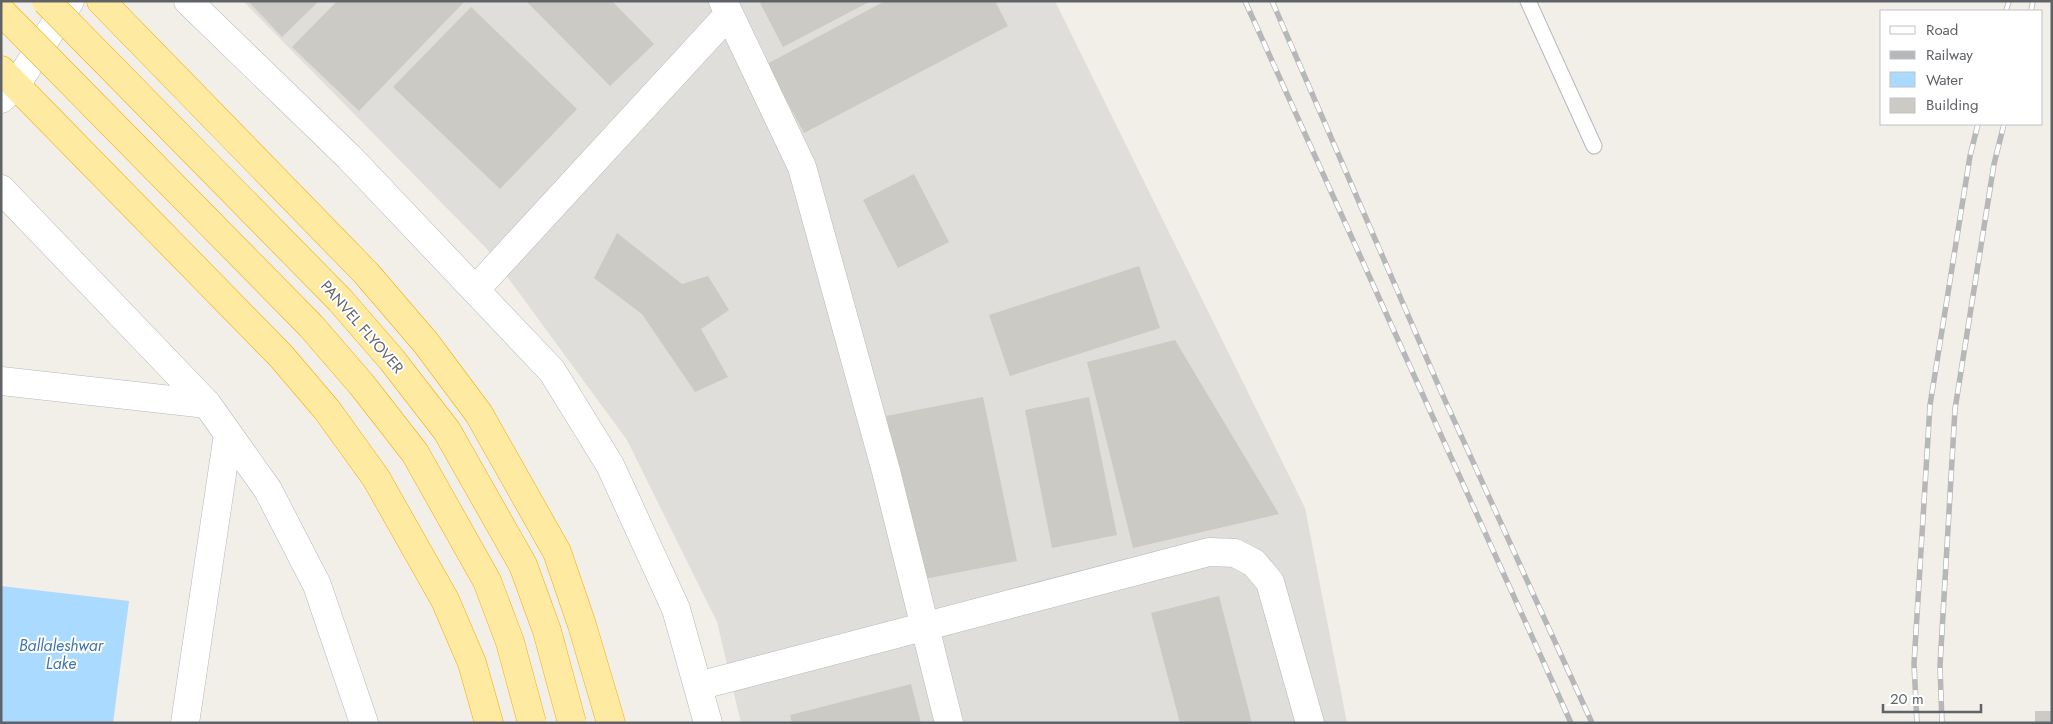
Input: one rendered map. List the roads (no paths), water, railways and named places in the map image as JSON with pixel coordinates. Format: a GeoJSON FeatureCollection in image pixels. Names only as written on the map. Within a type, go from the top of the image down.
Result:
{"type":"FeatureCollection","features":[{"type":"Feature","properties":{"kind":"highway","name":"PANVEL FLYOVER"},"geometry":{"type":"LineString","coordinates":[[46,1],[340,300],[392,360],[447,431],[523,565],[547,631],[572,723]]}},
{"type":"Feature","properties":{"kind":"highway"},"geometry":{"type":"LineString","coordinates":[[100,1],[366,273],[426,343],[479,414],[558,552],[611,723]]}},
{"type":"Feature","properties":{"kind":"highway"},"geometry":{"type":"LineString","coordinates":[[1,11],[311,326],[362,385],[414,453],[487,581],[510,642],[532,723]]}},
{"type":"Feature","properties":{"kind":"highway"},"geometry":{"type":"LineString","coordinates":[[6,85],[281,356],[327,410],[376,478],[445,600],[472,663],[489,723]]}},
{"type":"Feature","properties":{"kind":"street"},"geometry":{"type":"LineString","coordinates":[[6,85],[70,1]]}},
{"type":"Feature","properties":{"kind":"street"},"geometry":{"type":"LineString","coordinates":[[188,1],[349,157],[552,370],[610,465],[676,609],[708,723]]}},
{"type":"Feature","properties":{"kind":"street"},"geometry":{"type":"LineString","coordinates":[[475,290],[726,8],[802,167],[886,471],[949,723]]}},
{"type":"Feature","properties":{"kind":"street"},"geometry":{"type":"LineString","coordinates":[[1,189],[207,404],[268,490],[317,586],[364,723]]}},
{"type":"Feature","properties":{"kind":"street"},"geometry":{"type":"LineString","coordinates":[[1,381],[207,404]]}},
{"type":"Feature","properties":{"kind":"street"},"geometry":{"type":"LineString","coordinates":[[185,723],[228,434]]}},
{"type":"Feature","properties":{"kind":"street"},"geometry":{"type":"LineString","coordinates":[[698,686],[1209,552],[1235,553],[1254,563],[1270,582],[1310,723]]}},
{"type":"Feature","properties":{"kind":"lane"},"geometry":{"type":"LineString","coordinates":[[1528,1],[1594,146]]}},
{"type":"Feature","properties":{"kind":"water","name":"Ballaleshwar Lake"},"geometry":{"type":"Polygon","coordinates":[[[1,586],[129,601],[113,723],[1,723],[1,586]]]}},
{"type":"Feature","properties":{"kind":"railway"},"geometry":{"type":"LineString","coordinates":[[1245,1],[1571,723]]}},
{"type":"Feature","properties":{"kind":"railway"},"geometry":{"type":"LineString","coordinates":[[1272,1],[1443,396],[1592,723]]}},
{"type":"Feature","properties":{"kind":"railway"},"geometry":{"type":"LineString","coordinates":[[2006,10],[2009,1]]}},
{"type":"Feature","properties":{"kind":"railway"},"geometry":{"type":"LineString","coordinates":[[2031,10],[2033,1]]}},
{"type":"Feature","properties":{"kind":"railway"},"geometry":{"type":"LineString","coordinates":[[1917,723],[1914,664],[1930,405],[1970,156],[1978,125]]}},
{"type":"Feature","properties":{"kind":"railway"},"geometry":{"type":"LineString","coordinates":[[1942,723],[1940,666],[1955,409],[1994,164],[2004,125]]}}]}
